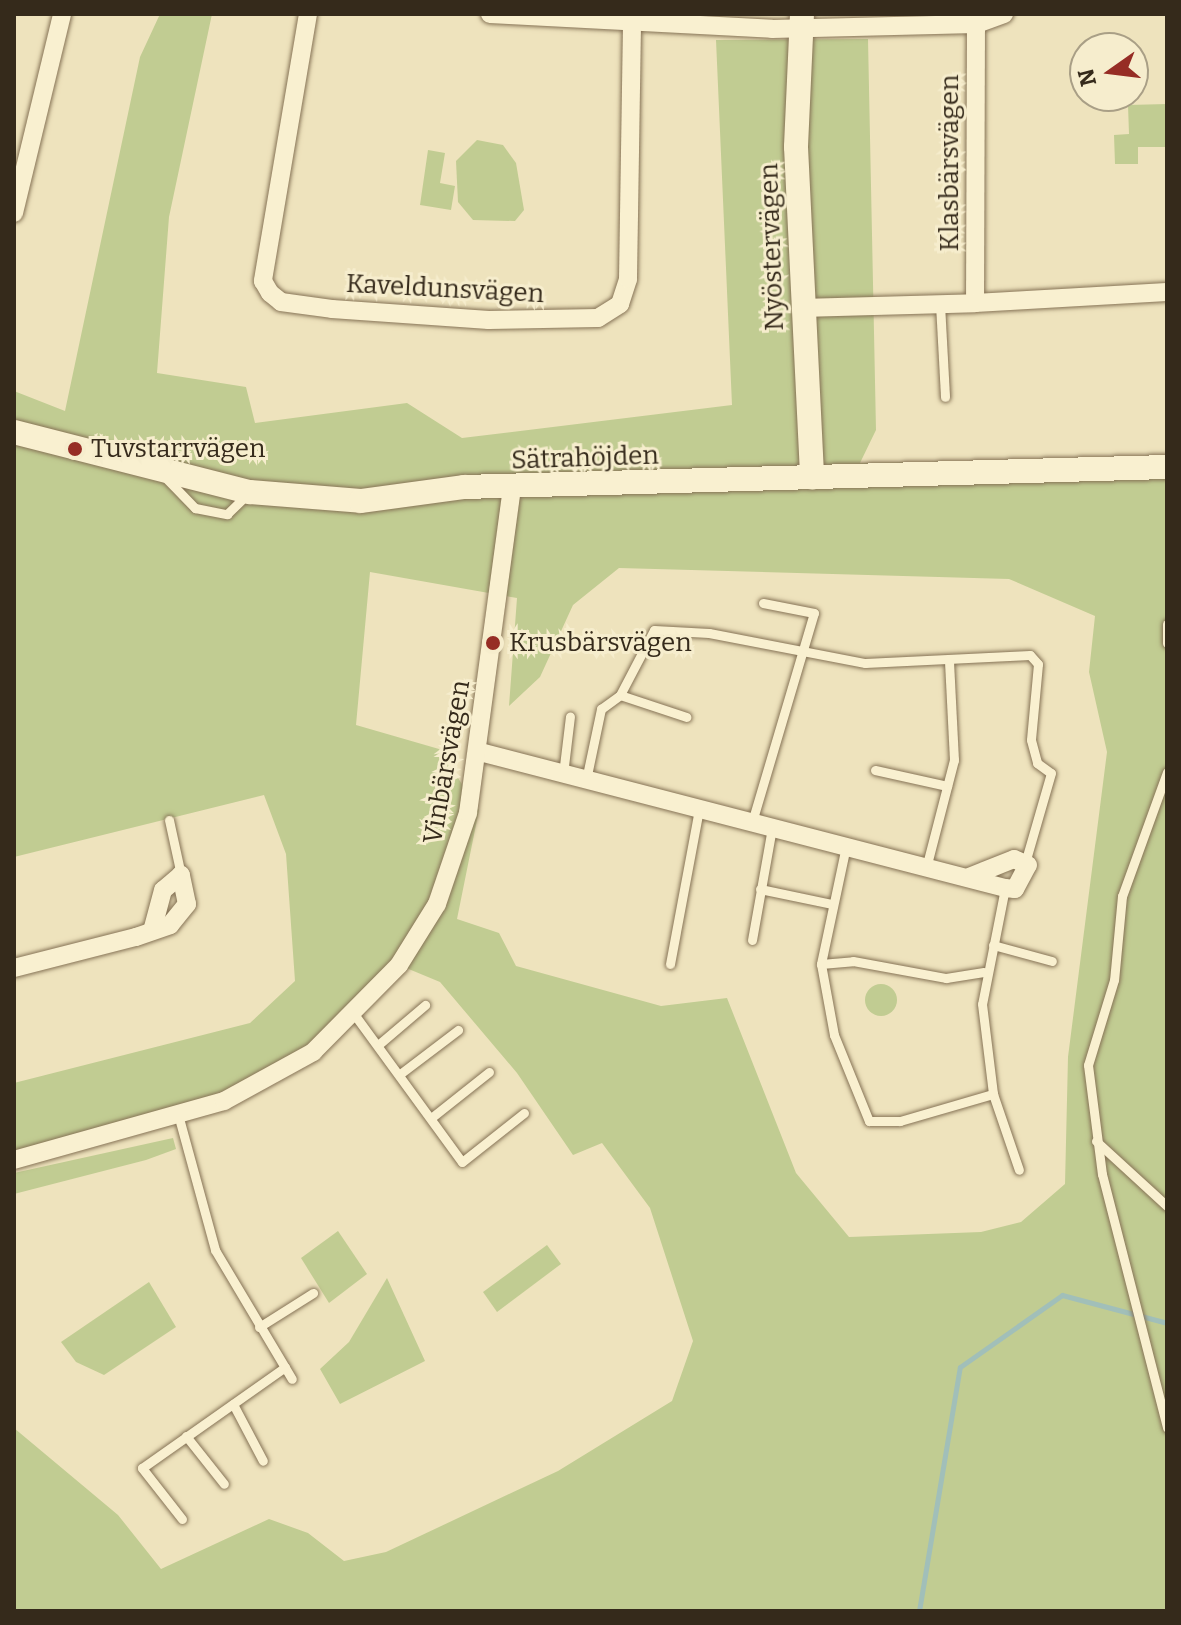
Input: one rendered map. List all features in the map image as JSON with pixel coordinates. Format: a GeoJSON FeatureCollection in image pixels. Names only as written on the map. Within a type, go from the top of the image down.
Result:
{"type":"FeatureCollection","features":[{"type":"Feature","properties":{"kind":"street"},"geometry":{"type":"LineString","coordinates":[[14,213],[62,14]]}},
{"type":"Feature","properties":{"kind":"street","name":"Kaveldunsvägen"},"geometry":{"type":"LineString","coordinates":[[308,14],[263,281],[270,293],[281,302],[332,309],[489,320],[598,318],[620,304],[628,279],[632,24]]}},
{"type":"Feature","properties":{"kind":"street"},"geometry":{"type":"LineString","coordinates":[[490,14],[632,24],[947,20],[976,24],[1004,14]]}},
{"type":"Feature","properties":{"kind":"street","name":"Nyöstervägen"},"geometry":{"type":"LineString","coordinates":[[802,21],[801,308],[812,478]]}},
{"type":"Feature","properties":{"kind":"street","name":"Klasbärsvägen"},"geometry":{"type":"LineString","coordinates":[[975,303],[976,24]]}},
{"type":"Feature","properties":{"kind":"street"},"geometry":{"type":"LineString","coordinates":[[801,308],[975,303],[1167,292]]}},
{"type":"Feature","properties":{"kind":"street","name":"Sätrahöjden"},"geometry":{"type":"LineString","coordinates":[[14,432],[250,492],[361,501],[464,487],[512,489],[1167,467]]}},
{"type":"Feature","properties":{"kind":"street","name":"Vinbärsvägen"},"geometry":{"type":"LineString","coordinates":[[14,1160],[179,1118],[313,1052],[354,1014],[399,965],[437,904],[460,846],[480,752],[512,489]]}},
{"type":"Feature","properties":{"kind":"street"},"geometry":{"type":"LineString","coordinates":[[480,752],[1005,888],[1022,881],[1025,863],[1007,861],[969,877]]}},
{"type":"Feature","properties":{"kind":"street"},"geometry":{"type":"LineString","coordinates":[[14,968],[152,931],[181,916],[189,890],[181,875],[163,890],[152,931]]}},
{"type":"Feature","properties":{"kind":"lane"},"geometry":{"type":"LineString","coordinates":[[940,304],[945,397]]}},
{"type":"Feature","properties":{"kind":"lane"},"geometry":{"type":"LineString","coordinates":[[752,822],[814,613],[763,603]]}},
{"type":"Feature","properties":{"kind":"lane"},"geometry":{"type":"LineString","coordinates":[[1167,624],[1167,643]]}},
{"type":"Feature","properties":{"kind":"lane"},"geometry":{"type":"LineString","coordinates":[[586,780],[601,709],[620,695],[654,630],[804,650],[865,663],[1030,655],[1038,664],[1031,740],[1037,763],[1051,773],[1025,863]]}},
{"type":"Feature","properties":{"kind":"lane"},"geometry":{"type":"LineString","coordinates":[[926,868],[947,786],[955,733],[949,660]]}},
{"type":"Feature","properties":{"kind":"lane"},"geometry":{"type":"LineString","coordinates":[[620,695],[686,717]]}},
{"type":"Feature","properties":{"kind":"lane"},"geometry":{"type":"LineString","coordinates":[[563,774],[570,716]]}},
{"type":"Feature","properties":{"kind":"lane"},"geometry":{"type":"LineString","coordinates":[[875,770],[947,786]]}},
{"type":"Feature","properties":{"kind":"lane"},"geometry":{"type":"LineString","coordinates":[[1167,772],[1122,896],[1114,980],[1088,1065],[1096,1141],[1167,1428]]}},
{"type":"Feature","properties":{"kind":"lane"},"geometry":{"type":"LineString","coordinates":[[670,964],[699,809]]}},
{"type":"Feature","properties":{"kind":"lane"},"geometry":{"type":"LineString","coordinates":[[169,820],[181,875]]}},
{"type":"Feature","properties":{"kind":"lane"},"geometry":{"type":"LineString","coordinates":[[752,940],[772,828]]}},
{"type":"Feature","properties":{"kind":"lane"},"geometry":{"type":"LineString","coordinates":[[846,846],[821,964],[834,1035],[869,1121],[900,1121],[993,1094]]}},
{"type":"Feature","properties":{"kind":"lane"},"geometry":{"type":"LineString","coordinates":[[1005,888],[984,972],[993,1094],[1019,1170]]}},
{"type":"Feature","properties":{"kind":"lane"},"geometry":{"type":"LineString","coordinates":[[760,889],[832,904]]}},
{"type":"Feature","properties":{"kind":"lane"},"geometry":{"type":"LineString","coordinates":[[993,945],[1052,961]]}},
{"type":"Feature","properties":{"kind":"lane"},"geometry":{"type":"LineString","coordinates":[[821,964],[853,961],[946,978],[984,972]]}},
{"type":"Feature","properties":{"kind":"lane"},"geometry":{"type":"LineString","coordinates":[[378,1045],[425,1005]]}},
{"type":"Feature","properties":{"kind":"lane"},"geometry":{"type":"LineString","coordinates":[[354,1014],[462,1162],[524,1113]]}},
{"type":"Feature","properties":{"kind":"lane"},"geometry":{"type":"LineString","coordinates":[[400,1074],[458,1030]]}},
{"type":"Feature","properties":{"kind":"lane"},"geometry":{"type":"LineString","coordinates":[[431,1118],[489,1072]]}},
{"type":"Feature","properties":{"kind":"lane"},"geometry":{"type":"LineString","coordinates":[[179,1118],[215,1250],[292,1379]]}},
{"type":"Feature","properties":{"kind":"lane"},"geometry":{"type":"LineString","coordinates":[[1096,1141],[1167,1206]]}},
{"type":"Feature","properties":{"kind":"lane"},"geometry":{"type":"LineString","coordinates":[[259,1327],[313,1293]]}},
{"type":"Feature","properties":{"kind":"lane"},"geometry":{"type":"LineString","coordinates":[[182,1519],[142,1468],[285,1367]]}},
{"type":"Feature","properties":{"kind":"lane"},"geometry":{"type":"LineString","coordinates":[[233,1404],[263,1461]]}},
{"type":"Feature","properties":{"kind":"lane"},"geometry":{"type":"LineString","coordinates":[[186,1436],[224,1484]]}},
{"type":"Feature","properties":{"kind":"green space"},"geometry":{"type":"Polygon","coordinates":[[[160,14],[212,14],[169,217],[157,373],[246,387],[255,423],[407,403],[462,438],[732,405],[716,40],[868,39],[876,430],[860,463],[1167,458],[1167,1611],[14,1611],[14,1428],[118,1515],[161,1569],[269,1519],[308,1533],[344,1561],[386,1552],[558,1471],[672,1401],[693,1341],[650,1208],[602,1143],[573,1155],[517,1073],[440,982],[399,965],[285,1069],[224,1108],[14,1157],[14,1083],[250,1023],[295,981],[286,854],[264,795],[14,857],[14,391],[65,411],[140,57],[160,14]],[[619,568],[573,605],[540,677],[509,706],[517,598],[370,572],[356,725],[439,749],[479,810],[457,919],[499,933],[516,966],[661,1006],[727,998],[796,1173],[849,1237],[981,1232],[1021,1222],[1065,1184],[1068,1057],[1107,752],[1089,672],[1095,616],[1009,579],[619,568]]]}},
{"type":"Feature","properties":{"kind":"green space"},"geometry":{"type":"Polygon","coordinates":[[[1149,104],[1167,104],[1167,147],[1138,147],[1138,164],[1115,164],[1114,135],[1129,134],[1128,112],[1149,112],[1149,104]]]}},
{"type":"Feature","properties":{"kind":"green space"},"geometry":{"type":"Polygon","coordinates":[[[477,140],[503,145],[516,163],[524,210],[515,221],[473,220],[458,202],[456,161],[477,140]]]}},
{"type":"Feature","properties":{"kind":"green space"},"geometry":{"type":"Polygon","coordinates":[[[428,150],[445,153],[440,183],[455,186],[451,210],[420,205],[428,150]]]}},
{"type":"Feature","properties":{"kind":"green space"},"geometry":{"type":"Polygon","coordinates":[[[881,984],[892,989],[897,1000],[892,1011],[881,1016],[870,1011],[865,1000],[870,989],[881,984]]]}},
{"type":"Feature","properties":{"kind":"green space"},"geometry":{"type":"Polygon","coordinates":[[[173,1138],[176,1149],[146,1160],[14,1194],[14,1173],[173,1138]]]}},
{"type":"Feature","properties":{"kind":"green space"},"geometry":{"type":"Polygon","coordinates":[[[338,1231],[367,1274],[329,1303],[301,1258],[338,1231]]]}},
{"type":"Feature","properties":{"kind":"green space"},"geometry":{"type":"Polygon","coordinates":[[[547,1245],[561,1264],[497,1312],[483,1292],[547,1245]]]}},
{"type":"Feature","properties":{"kind":"green space"},"geometry":{"type":"Polygon","coordinates":[[[387,1278],[425,1361],[340,1404],[320,1369],[349,1342],[387,1278]]]}},
{"type":"Feature","properties":{"kind":"green space"},"geometry":{"type":"Polygon","coordinates":[[[149,1282],[176,1327],[104,1375],[76,1362],[61,1342],[149,1282]]]}},
{"type":"Feature","properties":{"kind":"waterway"},"geometry":{"type":"LineString","coordinates":[[919,1611],[960,1367],[1062,1295],[1167,1323]]}},
{"type":"Feature","properties":{"kind":"place","name":"Tuvstarrvägen"},"geometry":{"type":"Point","coordinates":[75,449]}},
{"type":"Feature","properties":{"kind":"place","name":"Krusbärsvägen"},"geometry":{"type":"Point","coordinates":[493,643]}}]}
